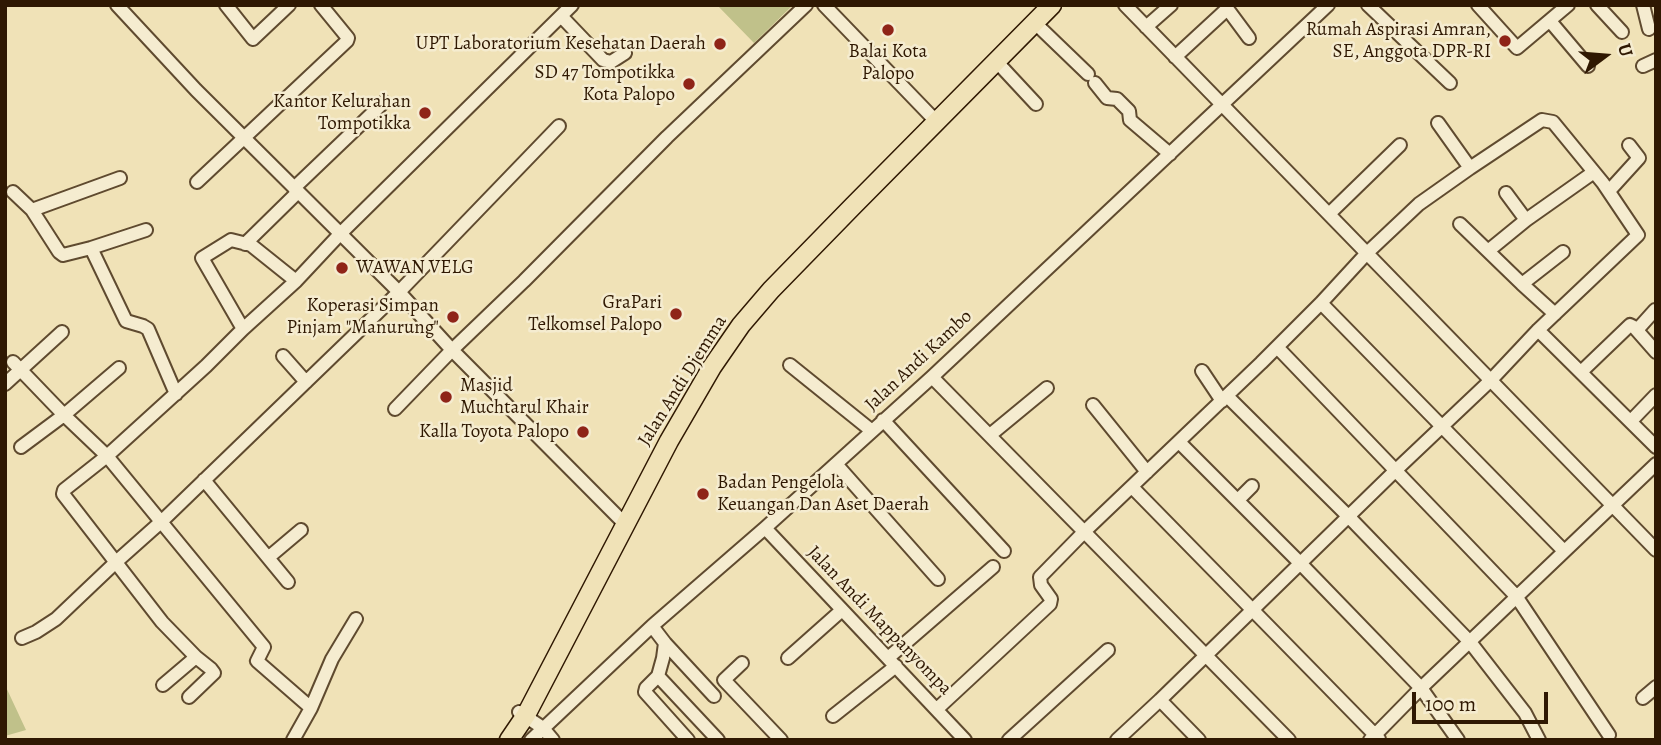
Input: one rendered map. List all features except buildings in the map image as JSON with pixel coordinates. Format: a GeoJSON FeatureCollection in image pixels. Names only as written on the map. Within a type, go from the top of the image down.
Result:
{"type":"FeatureCollection","features":[{"type":"Feature","properties":{"kind":"highway","name":"Jalan Andi Djemma"},"geometry":{"type":"LineString","coordinates":[[509,740],[622,522],[712,367],[741,325],[1040,5]]}},
{"type":"Feature","properties":{"kind":"highway","name":"Jalan Andi Djemma"},"geometry":{"type":"LineString","coordinates":[[934,118],[1052,5]]}},
{"type":"Feature","properties":{"kind":"highway","name":"Jalan Andi Djemma"},"geometry":{"type":"LineString","coordinates":[[501,740],[523,713]]}},
{"type":"Feature","properties":{"kind":"street"},"geometry":{"type":"LineString","coordinates":[[117,5],[244,139],[399,292],[452,350],[622,522]]}},
{"type":"Feature","properties":{"kind":"street"},"geometry":{"type":"LineString","coordinates":[[226,5],[253,39],[289,5]]}},
{"type":"Feature","properties":{"kind":"street"},"geometry":{"type":"LineString","coordinates":[[197,183],[347,41],[348,38],[321,5]]}},
{"type":"Feature","properties":{"kind":"street"},"geometry":{"type":"LineString","coordinates":[[190,697],[214,673],[162,622],[63,494],[64,490],[107,456],[176,394],[296,281],[340,233],[572,5]]}},
{"type":"Feature","properties":{"kind":"street"},"geometry":{"type":"LineString","coordinates":[[395,409],[667,137],[806,5]]}},
{"type":"Feature","properties":{"kind":"street"},"geometry":{"type":"LineString","coordinates":[[824,5],[934,118]]}},
{"type":"Feature","properties":{"kind":"street"},"geometry":{"type":"LineString","coordinates":[[1125,5],[1656,550]]}},
{"type":"Feature","properties":{"kind":"street"},"geometry":{"type":"LineString","coordinates":[[1146,27],[1171,5]]}},
{"type":"Feature","properties":{"kind":"street","name":"Jalan Andi Kambo"},"geometry":{"type":"LineString","coordinates":[[531,740],[652,626],[765,528],[932,376],[1328,5]]}},
{"type":"Feature","properties":{"kind":"street"},"geometry":{"type":"LineString","coordinates":[[1368,5],[1450,83]]}},
{"type":"Feature","properties":{"kind":"street"},"geometry":{"type":"LineString","coordinates":[[1479,6],[1517,48],[1568,5]]}},
{"type":"Feature","properties":{"kind":"street"},"geometry":{"type":"LineString","coordinates":[[1597,5],[1622,32]]}},
{"type":"Feature","properties":{"kind":"street"},"geometry":{"type":"LineString","coordinates":[[1643,5],[1649,29]]}},
{"type":"Feature","properties":{"kind":"street"},"geometry":{"type":"LineString","coordinates":[[1175,57],[1226,10],[1249,38]]}},
{"type":"Feature","properties":{"kind":"street"},"geometry":{"type":"LineString","coordinates":[[561,16],[603,60],[611,62],[625,53]]}},
{"type":"Feature","properties":{"kind":"street"},"geometry":{"type":"LineString","coordinates":[[1550,21],[1588,66]]}},
{"type":"Feature","properties":{"kind":"street"},"geometry":{"type":"LineString","coordinates":[[1034,23],[1091,78],[1107,98],[1117,99],[1129,111],[1130,120],[1170,154]]}},
{"type":"Feature","properties":{"kind":"street"},"geometry":{"type":"LineString","coordinates":[[1643,66],[1656,60]]}},
{"type":"Feature","properties":{"kind":"street"},"geometry":{"type":"LineString","coordinates":[[996,61],[1036,104]]}},
{"type":"Feature","properties":{"kind":"street"},"geometry":{"type":"LineString","coordinates":[[245,244],[384,102]]}},
{"type":"Feature","properties":{"kind":"street"},"geometry":{"type":"LineString","coordinates":[[937,709],[1050,604],[1051,599],[1041,585],[1040,577],[1277,347],[1367,253],[1419,204],[1470,167],[1545,120],[1556,124],[1609,191],[1638,235],[1117,740]]}},
{"type":"Feature","properties":{"kind":"street"},"geometry":{"type":"LineString","coordinates":[[1438,123],[1470,167]]}},
{"type":"Feature","properties":{"kind":"street"},"geometry":{"type":"LineString","coordinates":[[22,638],[56,619],[162,521],[399,292],[559,127]]}},
{"type":"Feature","properties":{"kind":"street"},"geometry":{"type":"LineString","coordinates":[[1329,214],[1400,145]]}},
{"type":"Feature","properties":{"kind":"street"},"geometry":{"type":"LineString","coordinates":[[1609,191],[1639,158],[1629,145]]}},
{"type":"Feature","properties":{"kind":"street"},"geometry":{"type":"LineString","coordinates":[[1488,251],[1526,220],[1594,172]]}},
{"type":"Feature","properties":{"kind":"street"},"geometry":{"type":"LineString","coordinates":[[32,210],[120,178]]}},
{"type":"Feature","properties":{"kind":"street"},"geometry":{"type":"LineString","coordinates":[[13,192],[32,210],[61,254],[92,248],[146,230]]}},
{"type":"Feature","properties":{"kind":"street"},"geometry":{"type":"LineString","coordinates":[[1506,193],[1526,220]]}},
{"type":"Feature","properties":{"kind":"street"},"geometry":{"type":"LineString","coordinates":[[1460,224],[1555,314]]}},
{"type":"Feature","properties":{"kind":"street"},"geometry":{"type":"LineString","coordinates":[[243,329],[202,258],[231,240],[251,245],[296,281]]}},
{"type":"Feature","properties":{"kind":"street"},"geometry":{"type":"LineString","coordinates":[[92,248],[126,321],[148,329],[176,394]]}},
{"type":"Feature","properties":{"kind":"street"},"geometry":{"type":"LineString","coordinates":[[1522,284],[1563,252]]}},
{"type":"Feature","properties":{"kind":"street"},"geometry":{"type":"LineString","coordinates":[[1321,303],[1564,551]]}},
{"type":"Feature","properties":{"kind":"street"},"geometry":{"type":"LineString","coordinates":[[1637,330],[1655,310]]}},
{"type":"Feature","properties":{"kind":"street"},"geometry":{"type":"LineString","coordinates":[[1581,372],[1631,325],[1656,352]]}},
{"type":"Feature","properties":{"kind":"street"},"geometry":{"type":"LineString","coordinates":[[1538,330],[1656,447]]}},
{"type":"Feature","properties":{"kind":"street"},"geometry":{"type":"LineString","coordinates":[[5,384],[17,365],[62,332]]}},
{"type":"Feature","properties":{"kind":"street"},"geometry":{"type":"LineString","coordinates":[[1277,347],[1517,596],[1609,735]]}},
{"type":"Feature","properties":{"kind":"street"},"geometry":{"type":"LineString","coordinates":[[283,356],[306,382]]}},
{"type":"Feature","properties":{"kind":"street"},"geometry":{"type":"LineString","coordinates":[[17,365],[107,456],[162,521],[264,647],[257,661],[311,708]]}},
{"type":"Feature","properties":{"kind":"street"},"geometry":{"type":"LineString","coordinates":[[790,365],[872,431]]}},
{"type":"Feature","properties":{"kind":"street"},"geometry":{"type":"LineString","coordinates":[[21,447],[119,368]]}},
{"type":"Feature","properties":{"kind":"street"},"geometry":{"type":"LineString","coordinates":[[1202,371],[1224,398],[1348,516],[1470,642],[1525,713],[1539,740]]}},
{"type":"Feature","properties":{"kind":"street"},"geometry":{"type":"LineString","coordinates":[[932,376],[1289,740]]}},
{"type":"Feature","properties":{"kind":"street"},"geometry":{"type":"LineString","coordinates":[[990,435],[1047,388]]}},
{"type":"Feature","properties":{"kind":"street"},"geometry":{"type":"LineString","coordinates":[[1631,421],[1656,395]]}},
{"type":"Feature","properties":{"kind":"street"},"geometry":{"type":"LineString","coordinates":[[1094,405],[1147,472]]}},
{"type":"Feature","properties":{"kind":"street"},"geometry":{"type":"LineString","coordinates":[[883,420],[1004,551]]}},
{"type":"Feature","properties":{"kind":"street"},"geometry":{"type":"LineString","coordinates":[[1179,442],[1421,688],[1458,740]]}},
{"type":"Feature","properties":{"kind":"street"},"geometry":{"type":"LineString","coordinates":[[836,464],[938,579]]}},
{"type":"Feature","properties":{"kind":"street"},"geometry":{"type":"LineString","coordinates":[[1132,487],[1375,738],[1421,688],[1656,464]]}},
{"type":"Feature","properties":{"kind":"street"},"geometry":{"type":"LineString","coordinates":[[204,480],[288,582]]}},
{"type":"Feature","properties":{"kind":"street"},"geometry":{"type":"LineString","coordinates":[[1238,500],[1252,486]]}},
{"type":"Feature","properties":{"kind":"street","name":"Jalan Andi Mappanyompa"},"geometry":{"type":"LineString","coordinates":[[765,528],[965,740]]}},
{"type":"Feature","properties":{"kind":"street"},"geometry":{"type":"LineString","coordinates":[[269,557],[301,530]]}},
{"type":"Feature","properties":{"kind":"street"},"geometry":{"type":"LineString","coordinates":[[833,716],[993,567]]}},
{"type":"Feature","properties":{"kind":"street"},"geometry":{"type":"LineString","coordinates":[[788,658],[842,610]]}},
{"type":"Feature","properties":{"kind":"street"},"geometry":{"type":"LineString","coordinates":[[293,740],[311,708],[332,659],[356,619]]}},
{"type":"Feature","properties":{"kind":"street"},"geometry":{"type":"LineString","coordinates":[[652,626],[714,696]]}},
{"type":"Feature","properties":{"kind":"street"},"geometry":{"type":"LineString","coordinates":[[665,643],[658,676],[645,692],[688,740]]}},
{"type":"Feature","properties":{"kind":"street"},"geometry":{"type":"LineString","coordinates":[[1009,740],[1108,650]]}},
{"type":"Feature","properties":{"kind":"street"},"geometry":{"type":"LineString","coordinates":[[163,685],[196,657]]}},
{"type":"Feature","properties":{"kind":"street"},"geometry":{"type":"LineString","coordinates":[[742,663],[724,680],[782,740]]}},
{"type":"Feature","properties":{"kind":"street"},"geometry":{"type":"LineString","coordinates":[[658,676],[718,740]]}},
{"type":"Feature","properties":{"kind":"street"},"geometry":{"type":"LineString","coordinates":[[1643,698],[1656,687]]}},
{"type":"Feature","properties":{"kind":"street"},"geometry":{"type":"LineString","coordinates":[[1160,700],[1199,740]]}},
{"type":"Feature","properties":{"kind":"street"},"geometry":{"type":"LineString","coordinates":[[523,713],[543,728],[553,740]]}},
{"type":"Feature","properties":{"kind":"green space"},"geometry":{"type":"Polygon","coordinates":[[[717,5],[793,5],[754,43],[717,5]]]}},
{"type":"Feature","properties":{"kind":"green space"},"geometry":{"type":"Polygon","coordinates":[[[5,685],[26,730],[5,736],[5,685]]]}},
{"type":"Feature","properties":{"kind":"place","name":"Balai Kota Palopo"},"geometry":{"type":"Point","coordinates":[888,30]}},
{"type":"Feature","properties":{"kind":"place","name":"Rumah Aspirasi Amran, SE, Anggota DPR-RI"},"geometry":{"type":"Point","coordinates":[1505,41]}},
{"type":"Feature","properties":{"kind":"place","name":"UPT Laboratorium Kesehatan Daerah"},"geometry":{"type":"Point","coordinates":[720,44]}},
{"type":"Feature","properties":{"kind":"place","name":"SD 47 Tompotikka Kota Palopo"},"geometry":{"type":"Point","coordinates":[689,84]}},
{"type":"Feature","properties":{"kind":"place","name":"Kantor Kelurahan Tompotikka"},"geometry":{"type":"Point","coordinates":[425,113]}},
{"type":"Feature","properties":{"kind":"place","name":"WAWAN VELG"},"geometry":{"type":"Point","coordinates":[342,268]}},
{"type":"Feature","properties":{"kind":"place","name":"GraPari Telkomsel Palopo"},"geometry":{"type":"Point","coordinates":[676,314]}},
{"type":"Feature","properties":{"kind":"place","name":"Koperasi Simpan Pinjam \"Manurung\""},"geometry":{"type":"Point","coordinates":[453,317]}},
{"type":"Feature","properties":{"kind":"place","name":"Masjid Muchtarul Khair"},"geometry":{"type":"Point","coordinates":[446,397]}},
{"type":"Feature","properties":{"kind":"place","name":"Kalla Toyota Palopo"},"geometry":{"type":"Point","coordinates":[583,432]}},
{"type":"Feature","properties":{"kind":"place","name":"Badan Pengelola Keuangan Dan Aset Daerah"},"geometry":{"type":"Point","coordinates":[703,494]}}]}
